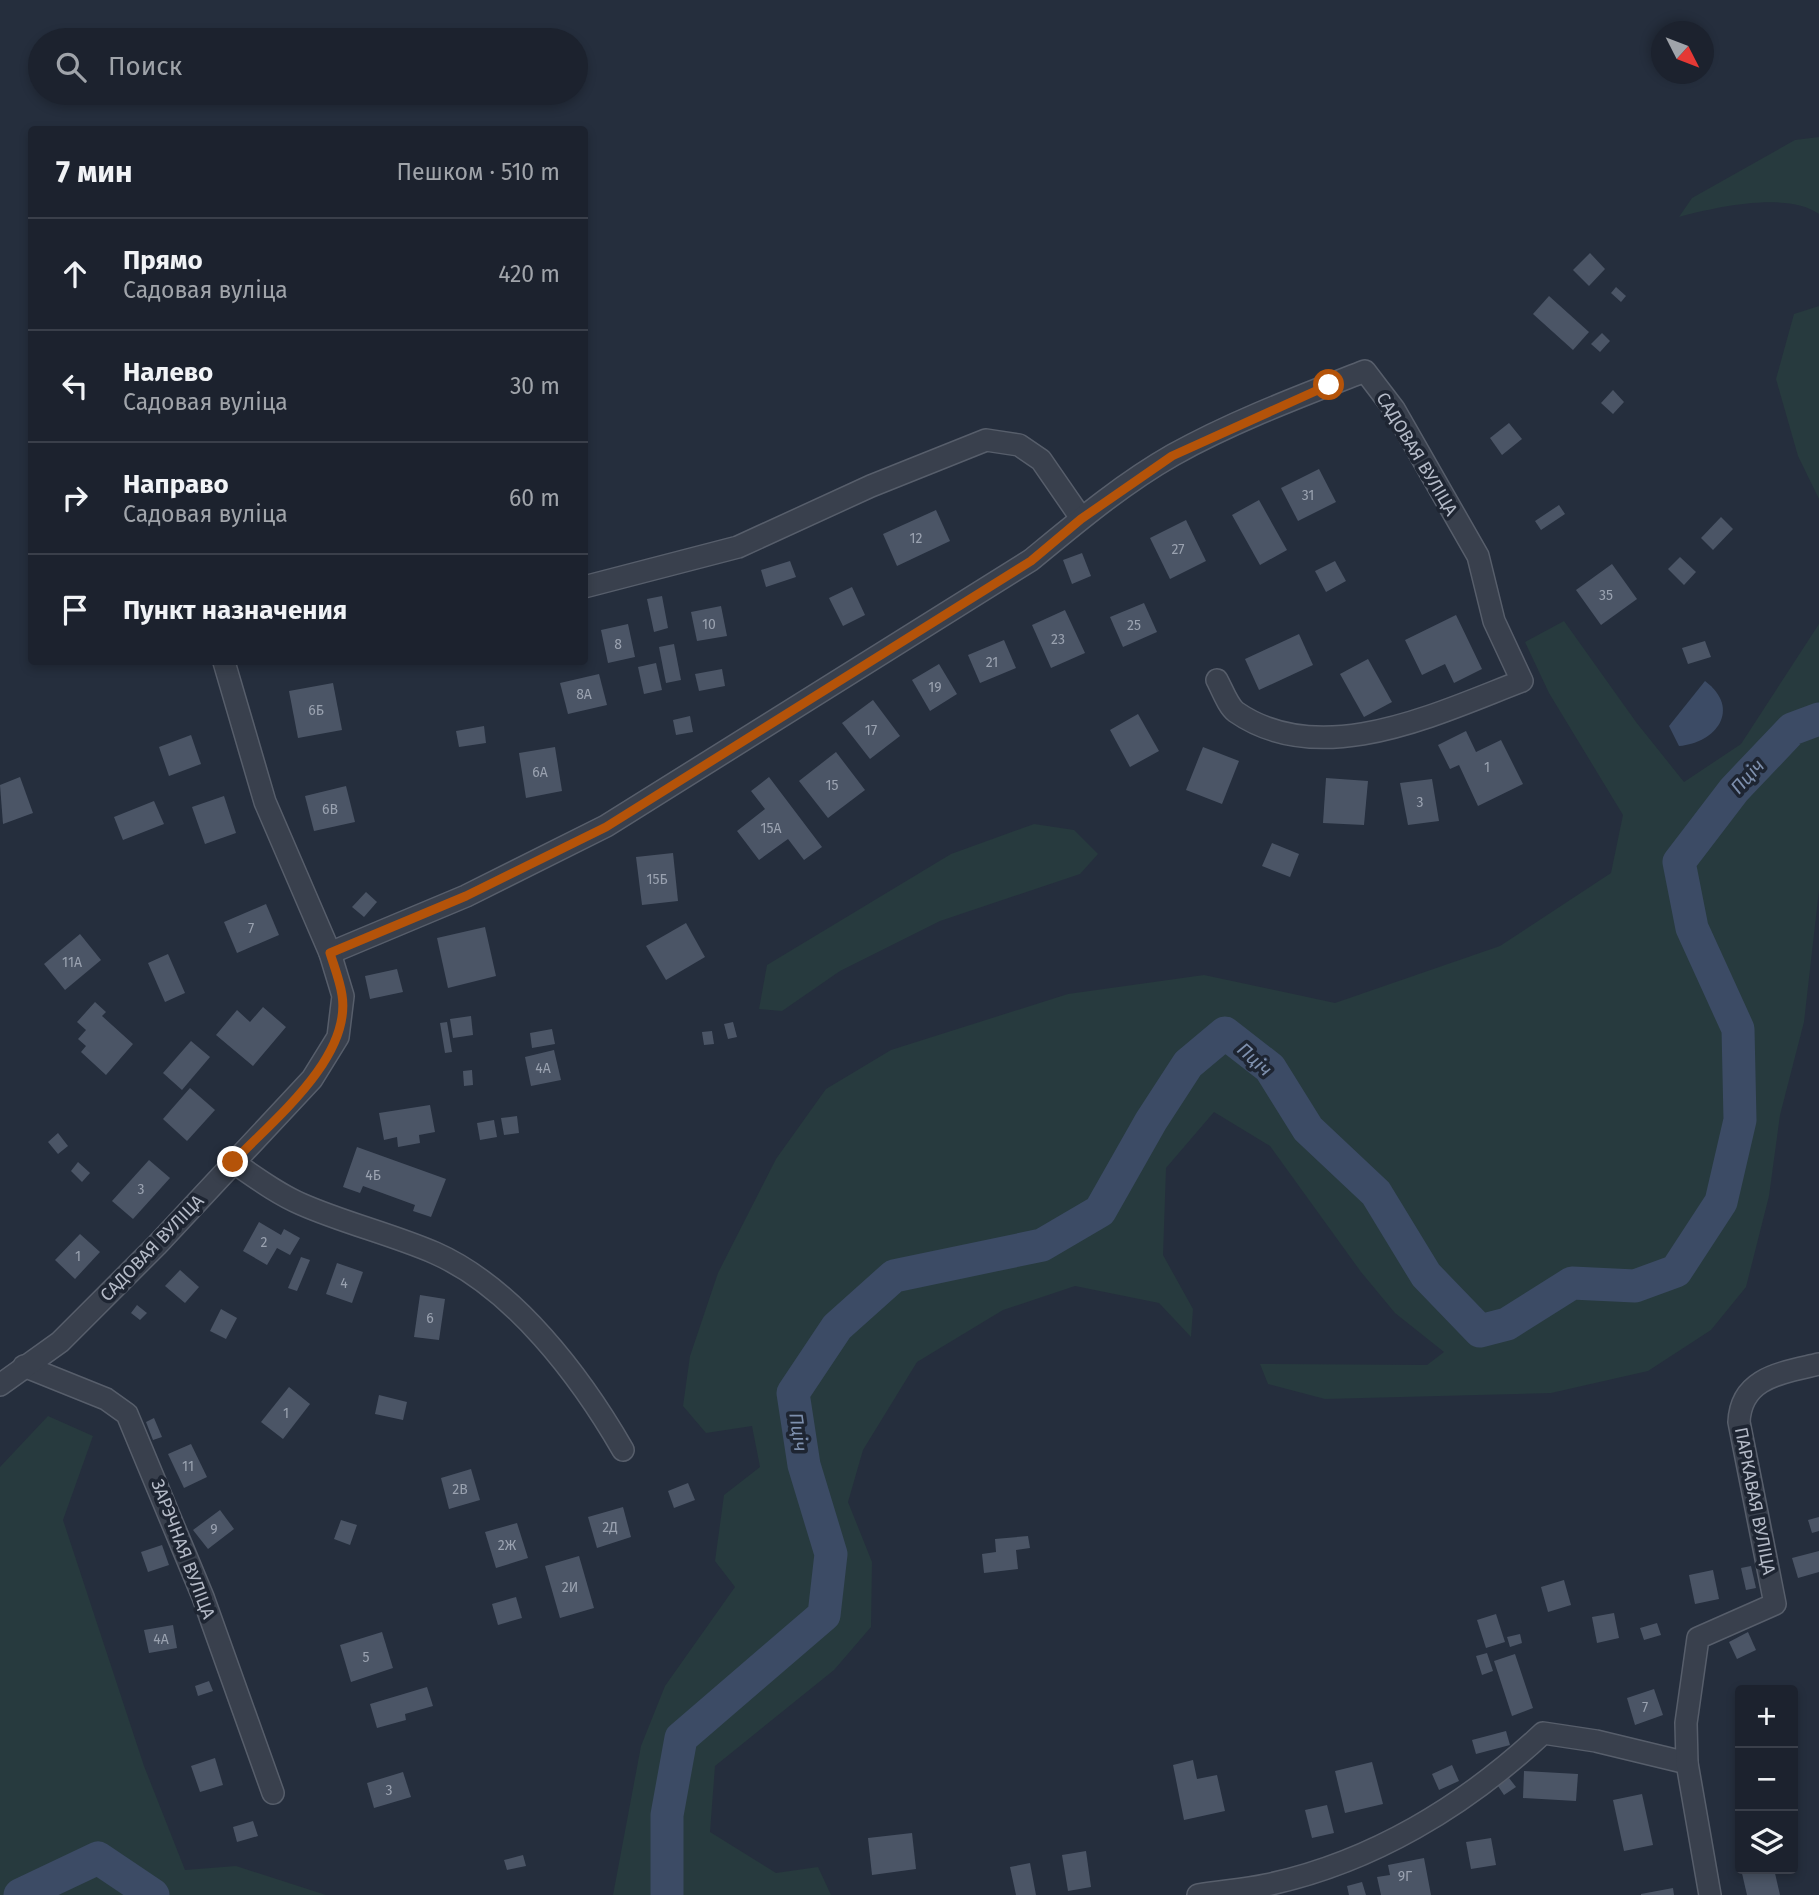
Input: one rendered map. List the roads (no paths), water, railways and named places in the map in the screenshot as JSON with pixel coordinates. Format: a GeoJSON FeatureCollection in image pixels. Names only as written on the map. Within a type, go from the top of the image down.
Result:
{"type":"FeatureCollection","features":[{"type":"Feature","properties":{"kind":"street","name":"САДОВАЯ ВУЛІЦА"},"geometry":{"type":"LineString","coordinates":[[0,1385],[60,1342],[157,1245],[312,1079],[338,1037],[343,996],[330,953],[466,896],[606,827],[1031,561],[1081,519],[1172,456],[1220,431],[1365,371],[1394,409],[1478,556],[1494,621],[1522,681],[1404,726],[1342,737],[1283,733],[1234,711],[1217,680]]}},
{"type":"Feature","properties":{"kind":"street"},"geometry":{"type":"LineString","coordinates":[[588,586],[738,547],[871,486],[986,440],[1019,445],[1041,460],[1081,519]]}},
{"type":"Feature","properties":{"kind":"street"},"geometry":{"type":"LineString","coordinates":[[225,665],[265,802],[330,953]]}},
{"type":"Feature","properties":{"kind":"street"},"geometry":{"type":"LineString","coordinates":[[233,1162],[302,1204],[435,1253],[479,1278],[511,1306],[560,1358],[592,1398],[624,1450]]}},
{"type":"Feature","properties":{"kind":"street","name":"ПАРКАВАЯ ВУЛІЦА"},"geometry":{"type":"LineString","coordinates":[[1687,1763],[1686,1723],[1698,1638],[1775,1604],[1740,1422],[1740,1404],[1749,1391],[1767,1378],[1819,1364]]}},
{"type":"Feature","properties":{"kind":"street","name":"ЗАРЭЧНАЯ ВУЛІЦА"},"geometry":{"type":"LineString","coordinates":[[24,1366],[106,1399],[127,1414],[203,1597],[273,1793]]}},
{"type":"Feature","properties":{"kind":"street"},"geometry":{"type":"LineString","coordinates":[[1198,1895],[1266,1885],[1336,1866],[1398,1840],[1511,1763],[1543,1733],[1596,1741],[1687,1763],[1710,1895]]}},
{"type":"Feature","properties":{"kind":"water"},"geometry":{"type":"Polygon","coordinates":[[[1705,681],[1722,703],[1720,723],[1704,739],[1679,746],[1669,726],[1705,681]]]}},
{"type":"Feature","properties":{"kind":"waterway","name":"Пціч"},"geometry":{"type":"LineString","coordinates":[[667,1895],[667,1815],[681,1738],[824,1615],[831,1554],[804,1465],[793,1393],[837,1327],[894,1276],[1042,1245],[1100,1211],[1151,1121],[1188,1064],[1225,1033],[1270,1068],[1308,1129],[1376,1193],[1426,1275],[1480,1331],[1507,1324],[1572,1283],[1635,1286],[1676,1271],[1721,1202],[1740,1120],[1738,1029],[1692,928],[1679,862],[1734,790],[1792,729],[1819,719]]}},
{"type":"Feature","properties":{"kind":"waterway","name":"Пціч"},"geometry":{"type":"LineString","coordinates":[[20,1895],[98,1858],[153,1895]]}}]}
